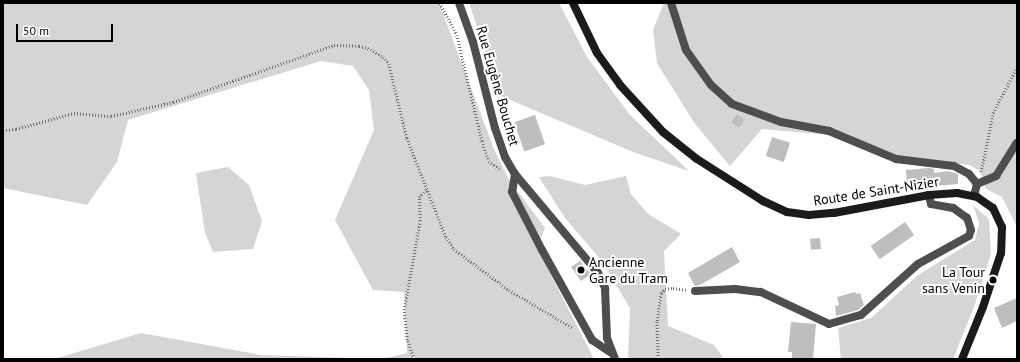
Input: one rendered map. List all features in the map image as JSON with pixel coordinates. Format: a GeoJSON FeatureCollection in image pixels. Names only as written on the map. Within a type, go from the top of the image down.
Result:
{"type":"FeatureCollection","features":[{"type":"Feature","properties":{"kind":"main road","name":"Route de Saint-Nizier"},"geometry":{"type":"LineString","coordinates":[[573,3],[597,53],[620,85],[663,132],[697,159],[764,201],[787,212],[810,215],[834,213],[929,195],[958,193],[974,196],[987,203],[997,214],[1002,228],[1003,239],[991,286],[962,359]]}},
{"type":"Feature","properties":{"kind":"street","name":"Rue Eugène Bouchet"},"geometry":{"type":"LineString","coordinates":[[460,3],[473,42],[495,128],[505,157],[515,174],[598,273],[607,298],[606,323],[613,356]]}},
{"type":"Feature","properties":{"kind":"street"},"geometry":{"type":"LineString","coordinates":[[671,3],[686,50],[711,85],[732,104],[781,122],[829,131],[896,159],[954,166],[970,174],[977,184],[974,196]]}},
{"type":"Feature","properties":{"kind":"street"},"geometry":{"type":"LineString","coordinates":[[977,184],[996,176],[1017,143]]}},
{"type":"Feature","properties":{"kind":"street"},"geometry":{"type":"LineString","coordinates":[[515,174],[512,192],[588,334],[592,340],[613,356]]}},
{"type":"Feature","properties":{"kind":"street"},"geometry":{"type":"LineString","coordinates":[[695,291],[735,289],[761,292],[829,324],[861,315],[918,264],[969,236],[971,225],[968,218],[953,208],[931,204],[929,195]]}},
{"type":"Feature","properties":{"kind":"path"},"geometry":{"type":"LineString","coordinates":[[440,3],[457,35],[482,141],[489,161],[498,169],[515,174]]}},
{"type":"Feature","properties":{"kind":"path"},"geometry":{"type":"LineString","coordinates":[[3,130],[16,129],[74,113],[111,116],[173,102],[334,45],[359,46],[383,57],[389,64],[407,138],[446,237],[454,249],[509,290],[579,332],[588,334]]}},
{"type":"Feature","properties":{"kind":"path"},"geometry":{"type":"LineString","coordinates":[[977,184],[993,113],[1017,67]]}},
{"type":"Feature","properties":{"kind":"path"},"geometry":{"type":"LineString","coordinates":[[414,359],[407,340],[404,310],[420,222],[419,197],[427,189]]}},
{"type":"Feature","properties":{"kind":"path"},"geometry":{"type":"LineString","coordinates":[[658,359],[657,321],[661,293],[665,289],[673,288],[695,291]]}},
{"type":"Feature","properties":{"kind":"shaded area"},"geometry":{"type":"Polygon","coordinates":[[[3,3],[439,3],[494,149],[508,178],[545,228],[537,248],[594,359],[382,359],[407,353],[404,292],[373,290],[335,220],[374,130],[369,90],[353,66],[321,61],[128,120],[117,162],[87,205],[3,188],[3,3]]]}},
{"type":"Feature","properties":{"kind":"shaded area"},"geometry":{"type":"Polygon","coordinates":[[[469,3],[559,3],[587,57],[630,115],[689,171],[633,152],[501,96],[469,3]]]}},
{"type":"Feature","properties":{"kind":"shaded area"},"geometry":{"type":"Polygon","coordinates":[[[664,3],[1017,3],[1017,227],[1002,197],[986,189],[980,171],[969,165],[916,158],[903,164],[830,135],[762,129],[730,166],[695,124],[657,63],[653,30],[664,3]]]}},
{"type":"Feature","properties":{"kind":"shaded area"},"geometry":{"type":"Polygon","coordinates":[[[228,167],[249,185],[262,221],[253,249],[213,252],[205,233],[196,173],[228,167]]]}},
{"type":"Feature","properties":{"kind":"shaded area"},"geometry":{"type":"Polygon","coordinates":[[[550,176],[585,185],[626,176],[631,194],[648,214],[681,234],[664,251],[668,326],[714,345],[724,359],[628,359],[630,308],[601,260],[565,218],[539,177],[550,176]]]}},
{"type":"Feature","properties":{"kind":"shaded area"},"geometry":{"type":"Polygon","coordinates":[[[973,205],[989,219],[991,254],[974,307],[953,359],[841,359],[838,328],[871,318],[918,275],[975,240],[979,223],[973,205]]]}},
{"type":"Feature","properties":{"kind":"shaded area"},"geometry":{"type":"Polygon","coordinates":[[[141,333],[261,355],[381,359],[54,359],[141,333]]]}},
{"type":"Feature","properties":{"kind":"building"},"geometry":{"type":"Polygon","coordinates":[[[737,114],[745,120],[739,128],[731,122],[737,114]]]}},
{"type":"Feature","properties":{"kind":"building"},"geometry":{"type":"Polygon","coordinates":[[[535,115],[545,144],[524,151],[514,122],[535,115]]]}},
{"type":"Feature","properties":{"kind":"building"},"geometry":{"type":"Polygon","coordinates":[[[772,137],[790,143],[784,162],[766,156],[772,137]]]}},
{"type":"Feature","properties":{"kind":"building"},"geometry":{"type":"Polygon","coordinates":[[[934,169],[934,173],[948,171],[958,174],[958,184],[922,187],[923,183],[907,184],[906,170],[934,169]]]}},
{"type":"Feature","properties":{"kind":"building"},"geometry":{"type":"Polygon","coordinates":[[[905,222],[914,235],[880,259],[871,246],[905,222]]]}},
{"type":"Feature","properties":{"kind":"building"},"geometry":{"type":"Polygon","coordinates":[[[820,238],[821,249],[811,250],[810,239],[820,238]]]}},
{"type":"Feature","properties":{"kind":"building"},"geometry":{"type":"Polygon","coordinates":[[[732,247],[740,262],[700,285],[695,286],[688,273],[732,247]]]}},
{"type":"Feature","properties":{"kind":"building","name":"Ancienne Gare du Tram"},"geometry":{"type":"Polygon","coordinates":[[[580,261],[591,274],[581,281],[571,267],[580,261]]]}},
{"type":"Feature","properties":{"kind":"building"},"geometry":{"type":"Polygon","coordinates":[[[855,292],[856,294],[860,293],[864,305],[858,310],[836,316],[835,306],[839,305],[837,297],[855,292]]]}},
{"type":"Feature","properties":{"kind":"building"},"geometry":{"type":"Polygon","coordinates":[[[1017,298],[1017,321],[1002,328],[994,308],[1017,298]]]}},
{"type":"Feature","properties":{"kind":"building"},"geometry":{"type":"Polygon","coordinates":[[[791,322],[816,324],[813,359],[792,359],[792,352],[788,352],[791,322]]]}},
{"type":"Feature","properties":{"kind":"place","name":"Ancienne Gare du Tram"},"geometry":{"type":"Point","coordinates":[581,270]}},
{"type":"Feature","properties":{"kind":"place","name":"La Tour sans Venin"},"geometry":{"type":"Point","coordinates":[993,280]}}]}
